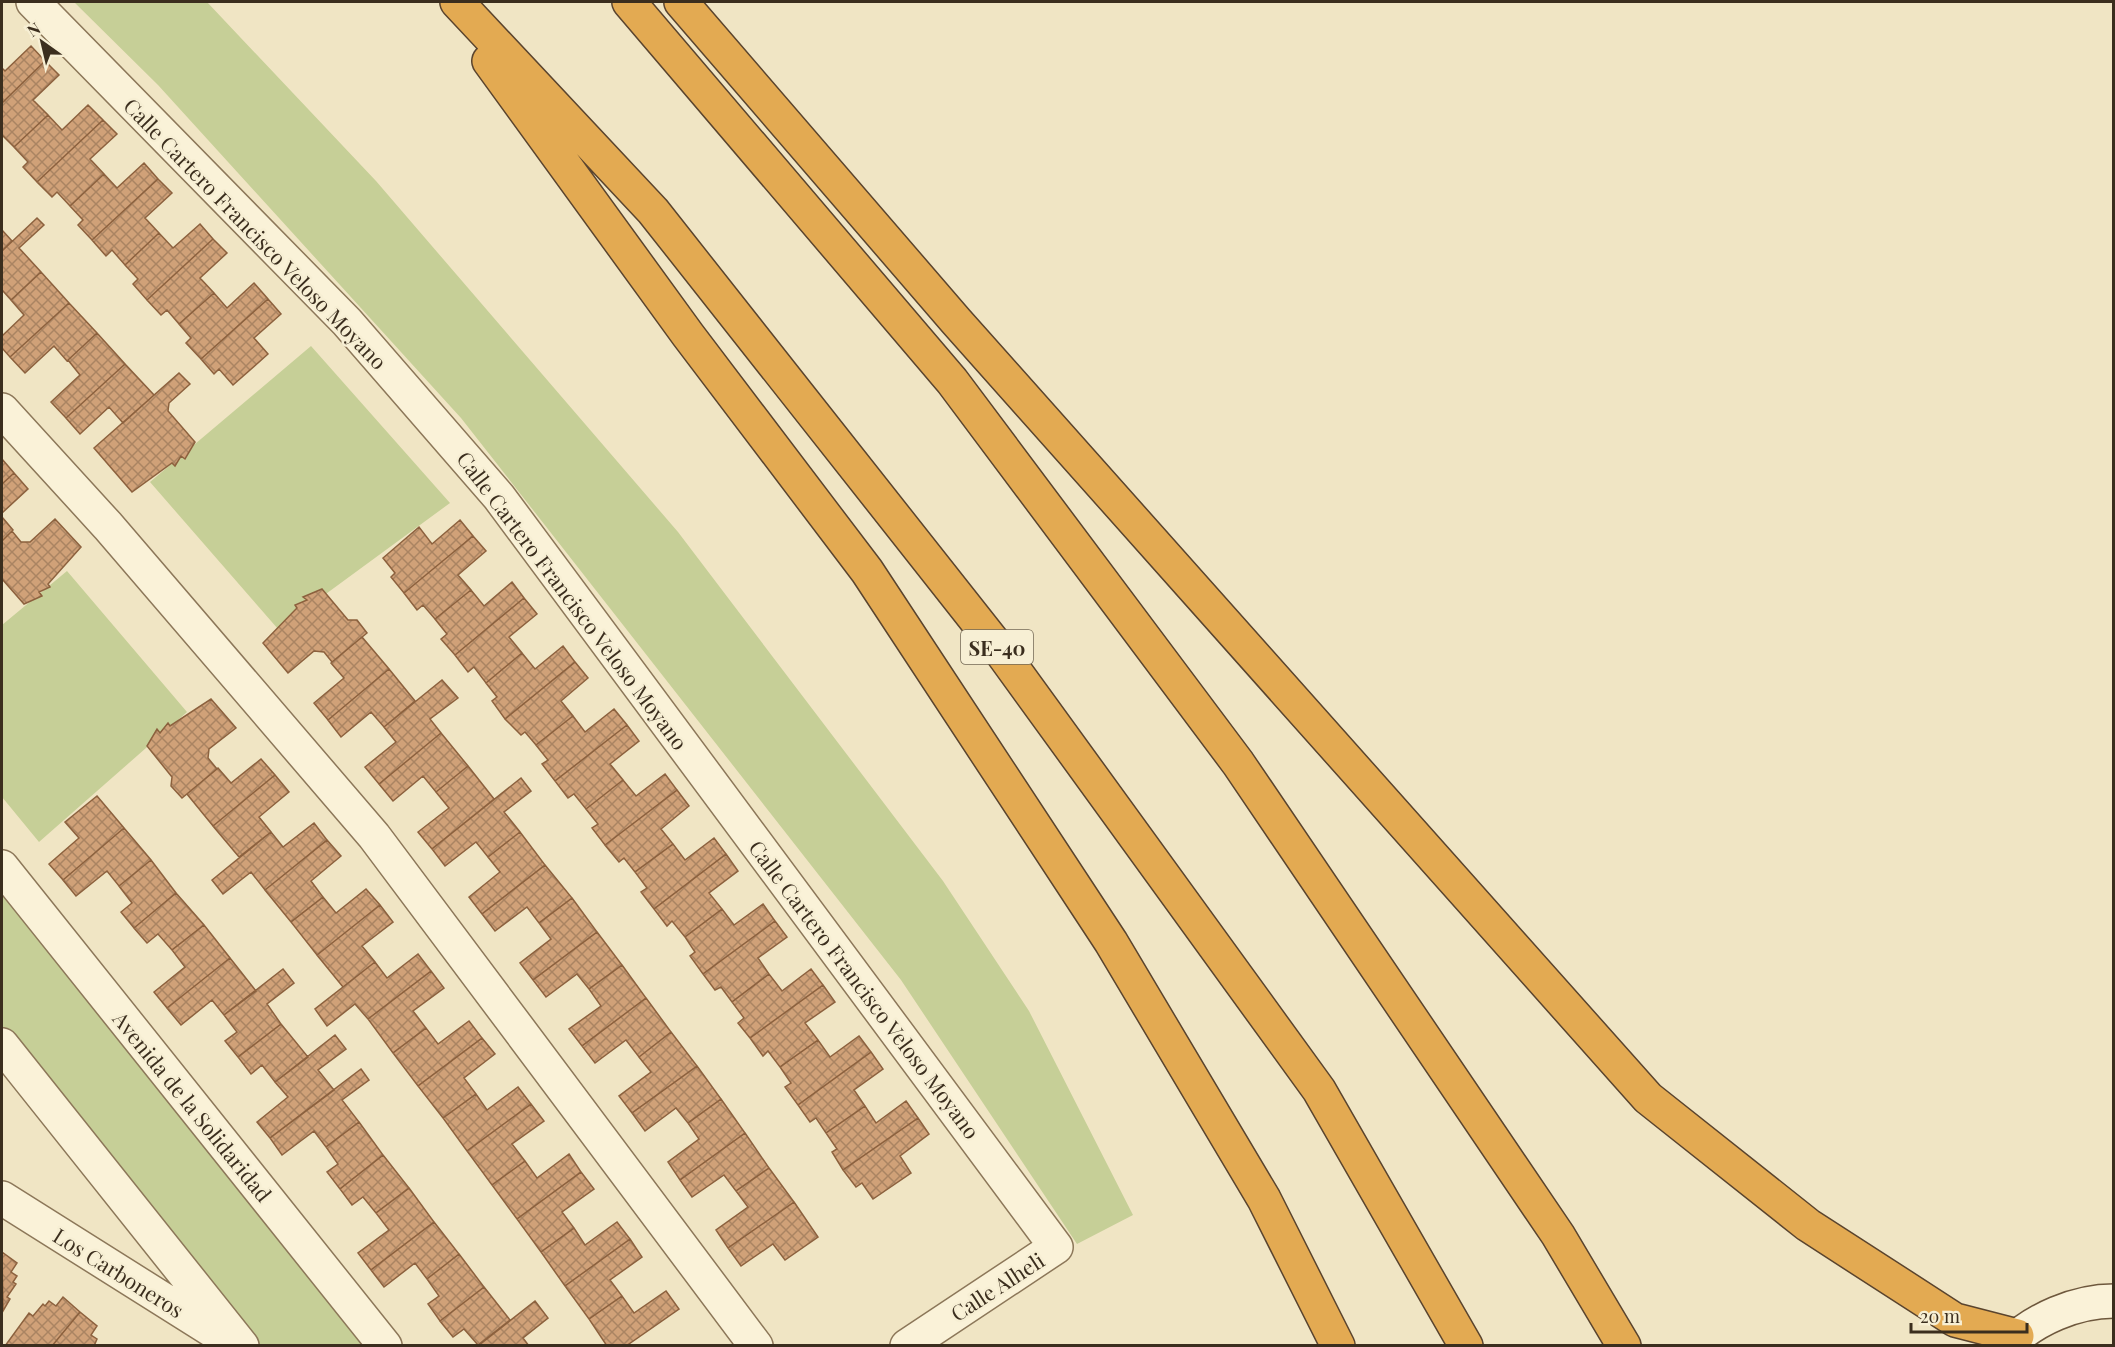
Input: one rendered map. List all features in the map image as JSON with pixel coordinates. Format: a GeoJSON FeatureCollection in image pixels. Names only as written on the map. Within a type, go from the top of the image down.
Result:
{"type":"FeatureCollection","features":[{"type":"Feature","properties":{"kind":"highway"},"geometry":{"type":"LineString","coordinates":[[446,2],[688,335],[867,571],[1111,942],[1264,1198],[1338,1346]]}},
{"type":"Feature","properties":{"kind":"highway","name":"SE-40"},"geometry":{"type":"LineString","coordinates":[[457,2],[653,211],[1002,653],[1319,1090],[1466,1346]]}},
{"type":"Feature","properties":{"kind":"highway"},"geometry":{"type":"LineString","coordinates":[[629,2],[952,381],[1238,763],[1558,1235],[1624,1346]]}},
{"type":"Feature","properties":{"kind":"highway"},"geometry":{"type":"LineString","coordinates":[[681,2],[956,321],[1647,1098],[1808,1225],[1954,1320],[2012,1341]]}},
{"type":"Feature","properties":{"kind":"street","name":"Calle Cartero Francisco Veloso Moyano"},"geometry":{"type":"LineString","coordinates":[[33,2],[346,322],[499,497],[1056,1247]]}},
{"type":"Feature","properties":{"kind":"street"},"geometry":{"type":"LineString","coordinates":[[2,410],[108,526],[374,836],[756,1346]]}},
{"type":"Feature","properties":{"kind":"street","name":"Avenida de la Solidaridad"},"geometry":{"type":"LineString","coordinates":[[2,867],[385,1346]]}},
{"type":"Feature","properties":{"kind":"street"},"geometry":{"type":"LineString","coordinates":[[2,1045],[240,1346]]}},
{"type":"Feature","properties":{"kind":"street","name":"Los Carboneros"},"geometry":{"type":"LineString","coordinates":[[2,1198],[240,1346]]}},
{"type":"Feature","properties":{"kind":"street","name":"Calle Alheli"},"geometry":{"type":"LineString","coordinates":[[907,1346],[1056,1247]]}},
{"type":"Feature","properties":{"kind":"street"},"geometry":{"type":"LineString","coordinates":[[2012,1341],[2055,1313],[2099,1301],[2114,1300]]}},
{"type":"Feature","properties":{"kind":"green space"},"geometry":{"type":"Polygon","coordinates":[[[74,2],[207,2],[376,181],[678,532],[943,881],[1029,1011],[1133,1215],[1077,1244],[901,980],[461,418],[158,85],[74,2]]]}},
{"type":"Feature","properties":{"kind":"green space"},"geometry":{"type":"Polygon","coordinates":[[[311,346],[450,503],[278,629],[150,482],[311,346]]]}},
{"type":"Feature","properties":{"kind":"green space"},"geometry":{"type":"Polygon","coordinates":[[[67,571],[187,712],[39,842],[2,797],[2,625],[67,571]]]}},
{"type":"Feature","properties":{"kind":"green space"},"geometry":{"type":"Polygon","coordinates":[[[2,867],[385,1345],[242,1345],[2,1045],[2,867]]]}},
{"type":"Feature","properties":{"kind":"building"},"geometry":{"type":"Polygon","coordinates":[[[31,46],[45,61],[2,103],[2,68],[5,71],[31,46]]]}},
{"type":"Feature","properties":{"kind":"building"},"geometry":{"type":"Polygon","coordinates":[[[45,61],[59,75],[33,100],[48,115],[14,147],[2,135],[2,103],[45,61]]]}},
{"type":"Feature","properties":{"kind":"building"},"geometry":{"type":"Polygon","coordinates":[[[88,105],[103,120],[37,182],[23,167],[28,162],[14,147],[48,115],[62,130],[88,105]]]}},
{"type":"Feature","properties":{"kind":"building"},"geometry":{"type":"Polygon","coordinates":[[[103,120],[117,134],[90,159],[104,174],[70,206],[57,192],[52,197],[37,182],[103,120]]]}},
{"type":"Feature","properties":{"kind":"building"},"geometry":{"type":"Polygon","coordinates":[[[144,163],[158,179],[92,240],[78,225],[83,220],[70,206],[104,174],[117,188],[144,163]]]}},
{"type":"Feature","properties":{"kind":"building"},"geometry":{"type":"Polygon","coordinates":[[[158,179],[172,193],[145,218],[159,233],[125,265],[112,250],[106,256],[92,240],[158,179]]]}},
{"type":"Feature","properties":{"kind":"building"},"geometry":{"type":"Polygon","coordinates":[[[37,218],[44,225],[19,248],[41,272],[11,300],[2,290],[2,251],[37,218]]]}},
{"type":"Feature","properties":{"kind":"building"},"geometry":{"type":"Polygon","coordinates":[[[200,224],[213,239],[147,300],[133,284],[138,279],[125,265],[159,233],[173,248],[200,224]]]}},
{"type":"Feature","properties":{"kind":"building"},"geometry":{"type":"Polygon","coordinates":[[[2,230],[12,241],[2,251],[2,230]]]}},
{"type":"Feature","properties":{"kind":"building"},"geometry":{"type":"Polygon","coordinates":[[[213,239],[227,253],[200,278],[214,293],[179,324],[167,310],[161,315],[147,300],[213,239]]]}},
{"type":"Feature","properties":{"kind":"building"},"geometry":{"type":"Polygon","coordinates":[[[41,272],[69,303],[10,357],[2,348],[2,336],[24,315],[11,300],[41,272]]]}},
{"type":"Feature","properties":{"kind":"building"},"geometry":{"type":"Polygon","coordinates":[[[254,283],[268,299],[201,359],[186,343],[191,338],[179,324],[214,293],[227,308],[254,283]]]}},
{"type":"Feature","properties":{"kind":"building"},"geometry":{"type":"Polygon","coordinates":[[[268,299],[281,314],[254,338],[268,354],[233,385],[219,369],[214,374],[201,359],[268,299]]]}},
{"type":"Feature","properties":{"kind":"building"},"geometry":{"type":"Polygon","coordinates":[[[69,303],[97,333],[67,361],[54,346],[25,373],[10,357],[69,303]]]}},
{"type":"Feature","properties":{"kind":"building"},"geometry":{"type":"Polygon","coordinates":[[[97,333],[125,364],[66,418],[51,402],[80,375],[68,360],[97,333]]]}},
{"type":"Feature","properties":{"kind":"building"},"geometry":{"type":"Polygon","coordinates":[[[125,364],[154,395],[123,423],[109,407],[80,434],[66,418],[125,364]]]}},
{"type":"Feature","properties":{"kind":"building"},"geometry":{"type":"Polygon","coordinates":[[[179,373],[190,384],[169,403],[168,411],[195,442],[185,459],[181,456],[175,466],[172,463],[132,492],[94,448],[179,373]]]}},
{"type":"Feature","properties":{"kind":"building"},"geometry":{"type":"Polygon","coordinates":[[[2,459],[14,473],[2,484],[2,459]]]}},
{"type":"Feature","properties":{"kind":"building"},"geometry":{"type":"Polygon","coordinates":[[[14,473],[28,489],[2,513],[2,484],[14,473]]]}},
{"type":"Feature","properties":{"kind":"building"},"geometry":{"type":"Polygon","coordinates":[[[2,517],[13,530],[2,541],[2,517]]]}},
{"type":"Feature","properties":{"kind":"building"},"geometry":{"type":"Polygon","coordinates":[[[55,519],[81,547],[48,584],[50,587],[39,592],[42,596],[24,604],[2,579],[2,541],[12,531],[21,542],[30,542],[55,519]]]}},
{"type":"Feature","properties":{"kind":"building"},"geometry":{"type":"Polygon","coordinates":[[[460,520],[473,536],[404,593],[391,577],[395,573],[383,558],[419,527],[432,544],[460,520]]]}},
{"type":"Feature","properties":{"kind":"building"},"geometry":{"type":"Polygon","coordinates":[[[473,536],[486,551],[458,575],[471,590],[435,619],[423,605],[417,610],[404,593],[473,536]]]}},
{"type":"Feature","properties":{"kind":"building"},"geometry":{"type":"Polygon","coordinates":[[[512,582],[524,598],[455,655],[441,639],[447,634],[435,619],[471,590],[484,606],[512,582]]]}},
{"type":"Feature","properties":{"kind":"building"},"geometry":{"type":"Polygon","coordinates":[[[322,589],[348,620],[357,620],[367,633],[332,662],[324,652],[314,651],[288,673],[263,643],[297,608],[295,605],[307,600],[303,597],[322,589]]]}},
{"type":"Feature","properties":{"kind":"building"},"geometry":{"type":"Polygon","coordinates":[[[524,598],[537,614],[509,637],[522,653],[486,683],[474,667],[468,672],[455,655],[524,598]]]}},
{"type":"Feature","properties":{"kind":"building"},"geometry":{"type":"Polygon","coordinates":[[[362,637],[389,669],[328,720],[314,703],[344,678],[331,663],[362,637]]]}},
{"type":"Feature","properties":{"kind":"building"},"geometry":{"type":"Polygon","coordinates":[[[563,646],[575,662],[505,719],[492,701],[497,697],[486,683],[522,653],[535,669],[563,646]]]}},
{"type":"Feature","properties":{"kind":"building"},"geometry":{"type":"Polygon","coordinates":[[[575,662],[588,678],[561,701],[573,716],[536,745],[525,732],[521,735],[505,719],[575,662]]]}},
{"type":"Feature","properties":{"kind":"building"},"geometry":{"type":"Polygon","coordinates":[[[389,669],[415,701],[384,727],[371,712],[341,737],[328,720],[389,669]]]}},
{"type":"Feature","properties":{"kind":"building"},"geometry":{"type":"Polygon","coordinates":[[[442,680],[458,698],[430,719],[441,733],[379,784],[365,767],[396,742],[384,727],[442,680]]]}},
{"type":"Feature","properties":{"kind":"building"},"geometry":{"type":"Polygon","coordinates":[[[211,699],[236,728],[209,749],[208,758],[217,769],[182,798],[171,786],[172,777],[147,746],[157,729],[160,733],[168,723],[170,726],[211,699]]]}},
{"type":"Feature","properties":{"kind":"building"},"geometry":{"type":"Polygon","coordinates":[[[614,709],[627,725],[555,781],[542,764],[548,760],[536,745],[573,716],[585,732],[614,709]]]}},
{"type":"Feature","properties":{"kind":"building"},"geometry":{"type":"Polygon","coordinates":[[[627,725],[639,741],[610,764],[623,780],[586,809],[574,794],[568,798],[555,781],[627,725]]]}},
{"type":"Feature","properties":{"kind":"building"},"geometry":{"type":"Polygon","coordinates":[[[441,733],[468,766],[436,792],[423,776],[393,801],[379,784],[441,733]]]}},
{"type":"Feature","properties":{"kind":"building"},"geometry":{"type":"Polygon","coordinates":[[[261,759],[275,775],[213,826],[187,794],[218,768],[231,783],[261,759]]]}},
{"type":"Feature","properties":{"kind":"building"},"geometry":{"type":"Polygon","coordinates":[[[468,766],[494,799],[432,849],[418,832],[449,808],[436,792],[468,766]]]}},
{"type":"Feature","properties":{"kind":"building"},"geometry":{"type":"Polygon","coordinates":[[[665,774],[677,790],[605,845],[592,828],[598,824],[586,809],[623,780],[636,796],[665,774]]]}},
{"type":"Feature","properties":{"kind":"building"},"geometry":{"type":"Polygon","coordinates":[[[275,775],[289,792],[259,817],[271,832],[239,857],[213,826],[275,775]]]}},
{"type":"Feature","properties":{"kind":"building"},"geometry":{"type":"Polygon","coordinates":[[[521,778],[531,791],[504,812],[520,832],[488,857],[476,842],[445,866],[432,849],[521,778]]]}},
{"type":"Feature","properties":{"kind":"building"},"geometry":{"type":"Polygon","coordinates":[[[677,790],[689,806],[661,829],[673,844],[635,872],[624,858],[619,862],[605,845],[677,790]]]}},
{"type":"Feature","properties":{"kind":"building"},"geometry":{"type":"Polygon","coordinates":[[[97,796],[124,828],[63,880],[49,864],[79,838],[65,822],[97,796]]]}},
{"type":"Feature","properties":{"kind":"building"},"geometry":{"type":"Polygon","coordinates":[[[314,823],[327,840],[265,890],[251,872],[223,894],[212,880],[271,832],[283,847],[314,823]]]}},
{"type":"Feature","properties":{"kind":"building"},"geometry":{"type":"Polygon","coordinates":[[[124,828],[151,860],[119,886],[107,871],[76,896],[63,880],[124,828]]]}},
{"type":"Feature","properties":{"kind":"building"},"geometry":{"type":"Polygon","coordinates":[[[520,832],[545,865],[482,914],[469,897],[500,872],[488,857],[520,832]]]}},
{"type":"Feature","properties":{"kind":"building"},"geometry":{"type":"Polygon","coordinates":[[[714,838],[726,854],[654,909],[641,892],[647,888],[635,872],[673,844],[685,860],[714,838]]]}},
{"type":"Feature","properties":{"kind":"building"},"geometry":{"type":"Polygon","coordinates":[[[327,840],[341,856],[311,881],[323,897],[291,922],[265,890],[327,840]]]}},
{"type":"Feature","properties":{"kind":"building"},"geometry":{"type":"Polygon","coordinates":[[[726,854],[738,871],[709,893],[722,909],[685,937],[672,921],[667,926],[654,909],[726,854]]]}},
{"type":"Feature","properties":{"kind":"building"},"geometry":{"type":"Polygon","coordinates":[[[151,860],[176,893],[134,928],[121,912],[132,903],[119,886],[151,860]]]}},
{"type":"Feature","properties":{"kind":"building"},"geometry":{"type":"Polygon","coordinates":[[[545,865],[572,898],[539,923],[527,907],[495,931],[482,914],[545,865]]]}},
{"type":"Feature","properties":{"kind":"building"},"geometry":{"type":"Polygon","coordinates":[[[366,889],[380,905],[317,955],[291,922],[323,897],[336,913],[366,889]]]}},
{"type":"Feature","properties":{"kind":"building"},"geometry":{"type":"Polygon","coordinates":[[[176,893],[204,925],[172,950],[158,934],[147,943],[134,928],[176,893]]]}},
{"type":"Feature","properties":{"kind":"building"},"geometry":{"type":"Polygon","coordinates":[[[572,898],[597,932],[533,980],[520,963],[551,939],[539,923],[572,898]]]}},
{"type":"Feature","properties":{"kind":"building"},"geometry":{"type":"Polygon","coordinates":[[[763,904],[775,921],[703,974],[690,956],[695,952],[685,937],[722,909],[734,925],[763,904]]]}},
{"type":"Feature","properties":{"kind":"building"},"geometry":{"type":"Polygon","coordinates":[[[380,905],[393,922],[362,946],[375,962],[343,987],[317,955],[380,905]]]}},
{"type":"Feature","properties":{"kind":"building"},"geometry":{"type":"Polygon","coordinates":[[[775,921],[787,937],[758,958],[769,974],[732,1002],[721,987],[715,990],[703,974],[775,921]]]}},
{"type":"Feature","properties":{"kind":"building"},"geometry":{"type":"Polygon","coordinates":[[[204,925],[230,958],[167,1008],[154,992],[185,967],[172,950],[204,925]]]}},
{"type":"Feature","properties":{"kind":"building"},"geometry":{"type":"Polygon","coordinates":[[[597,932],[622,965],[589,989],[577,974],[546,997],[533,980],[597,932]]]}},
{"type":"Feature","properties":{"kind":"building"},"geometry":{"type":"Polygon","coordinates":[[[418,954],[431,971],[368,1019],[355,1004],[327,1026],[315,1009],[375,962],[387,978],[418,954]]]}},
{"type":"Feature","properties":{"kind":"building"},"geometry":{"type":"Polygon","coordinates":[[[230,958],[256,991],[224,1015],[212,1000],[181,1025],[167,1008],[230,958]]]}},
{"type":"Feature","properties":{"kind":"building"},"geometry":{"type":"Polygon","coordinates":[[[622,965],[646,998],[582,1046],[569,1029],[601,1006],[589,989],[622,965]]]}},
{"type":"Feature","properties":{"kind":"building"},"geometry":{"type":"Polygon","coordinates":[[[283,969],[294,983],[267,1004],[281,1024],[238,1057],[225,1041],[237,1032],[224,1015],[283,969]]]}},
{"type":"Feature","properties":{"kind":"building"},"geometry":{"type":"Polygon","coordinates":[[[811,969],[823,985],[750,1038],[738,1023],[744,1018],[732,1002],[769,974],[782,991],[811,969]]]}},
{"type":"Feature","properties":{"kind":"building"},"geometry":{"type":"Polygon","coordinates":[[[431,971],[444,988],[413,1011],[426,1028],[393,1053],[368,1019],[431,971]]]}},
{"type":"Feature","properties":{"kind":"building"},"geometry":{"type":"Polygon","coordinates":[[[823,985],[835,1002],[805,1023],[818,1040],[780,1067],[768,1051],[763,1056],[750,1038],[823,985]]]}},
{"type":"Feature","properties":{"kind":"building"},"geometry":{"type":"Polygon","coordinates":[[[646,998],[671,1032],[639,1057],[626,1040],[595,1063],[582,1046],[646,998]]]}},
{"type":"Feature","properties":{"kind":"building"},"geometry":{"type":"Polygon","coordinates":[[[469,1021],[482,1038],[418,1086],[393,1053],[426,1028],[438,1044],[469,1021]]]}},
{"type":"Feature","properties":{"kind":"building"},"geometry":{"type":"Polygon","coordinates":[[[281,1024],[308,1057],[275,1082],[262,1065],[251,1074],[238,1057],[281,1024]]]}},
{"type":"Feature","properties":{"kind":"building"},"geometry":{"type":"Polygon","coordinates":[[[671,1032],[697,1066],[632,1113],[619,1096],[651,1072],[639,1057],[671,1032]]]}},
{"type":"Feature","properties":{"kind":"building"},"geometry":{"type":"Polygon","coordinates":[[[335,1035],[346,1049],[318,1070],[334,1090],[270,1138],[257,1122],[288,1097],[275,1082],[335,1035]]]}},
{"type":"Feature","properties":{"kind":"building"},"geometry":{"type":"Polygon","coordinates":[[[859,1036],[871,1052],[798,1105],[785,1087],[791,1083],[780,1067],[818,1040],[830,1057],[859,1036]]]}},
{"type":"Feature","properties":{"kind":"building"},"geometry":{"type":"Polygon","coordinates":[[[482,1038],[495,1054],[464,1078],[476,1094],[443,1118],[418,1086],[482,1038]]]}},
{"type":"Feature","properties":{"kind":"building"},"geometry":{"type":"Polygon","coordinates":[[[871,1052],[883,1069],[854,1090],[865,1106],[826,1133],[816,1118],[810,1122],[798,1105],[871,1052]]]}},
{"type":"Feature","properties":{"kind":"building"},"geometry":{"type":"Polygon","coordinates":[[[697,1066],[721,1099],[688,1123],[676,1108],[645,1131],[632,1113],[697,1066]]]}},
{"type":"Feature","properties":{"kind":"building"},"geometry":{"type":"Polygon","coordinates":[[[361,1069],[369,1080],[342,1100],[359,1122],[326,1147],[314,1131],[282,1155],[270,1138],[361,1069]]]}},
{"type":"Feature","properties":{"kind":"building"},"geometry":{"type":"Polygon","coordinates":[[[518,1087],[531,1104],[467,1151],[443,1118],[476,1094],[487,1110],[518,1087]]]}},
{"type":"Feature","properties":{"kind":"building"},"geometry":{"type":"Polygon","coordinates":[[[721,1099],[745,1133],[680,1180],[668,1162],[699,1139],[688,1123],[721,1099]]]}},
{"type":"Feature","properties":{"kind":"building"},"geometry":{"type":"Polygon","coordinates":[[[906,1101],[918,1118],[843,1170],[832,1152],[837,1149],[826,1133],[865,1106],[876,1123],[906,1101]]]}},
{"type":"Feature","properties":{"kind":"building"},"geometry":{"type":"Polygon","coordinates":[[[531,1104],[544,1121],[512,1144],[525,1161],[492,1185],[467,1151],[531,1104]]]}},
{"type":"Feature","properties":{"kind":"building"},"geometry":{"type":"Polygon","coordinates":[[[918,1118],[929,1134],[900,1156],[911,1173],[873,1199],[862,1183],[856,1187],[843,1170],[918,1118]]]}},
{"type":"Feature","properties":{"kind":"building"},"geometry":{"type":"Polygon","coordinates":[[[359,1122],[383,1155],[340,1189],[327,1172],[338,1164],[326,1147],[359,1122]]]}},
{"type":"Feature","properties":{"kind":"building"},"geometry":{"type":"Polygon","coordinates":[[[745,1133],[769,1168],[736,1191],[724,1175],[692,1197],[680,1180],[745,1133]]]}},
{"type":"Feature","properties":{"kind":"building"},"geometry":{"type":"Polygon","coordinates":[[[569,1154],[581,1172],[517,1219],[492,1185],[525,1161],[537,1178],[569,1154]]]}},
{"type":"Feature","properties":{"kind":"building"},"geometry":{"type":"Polygon","coordinates":[[[383,1155],[409,1188],[376,1213],[363,1197],[352,1205],[340,1189],[383,1155]]]}},
{"type":"Feature","properties":{"kind":"building"},"geometry":{"type":"Polygon","coordinates":[[[769,1168],[794,1202],[728,1248],[716,1230],[748,1207],[736,1191],[769,1168]]]}},
{"type":"Feature","properties":{"kind":"building"},"geometry":{"type":"Polygon","coordinates":[[[581,1172],[594,1189],[562,1212],[574,1228],[541,1252],[517,1219],[581,1172]]]}},
{"type":"Feature","properties":{"kind":"building"},"geometry":{"type":"Polygon","coordinates":[[[409,1188],[434,1222],[371,1270],[358,1253],[389,1230],[376,1213],[409,1188]]]}},
{"type":"Feature","properties":{"kind":"building"},"geometry":{"type":"Polygon","coordinates":[[[794,1202],[818,1237],[785,1260],[773,1244],[741,1266],[728,1248],[794,1202]]]}},
{"type":"Feature","properties":{"kind":"building"},"geometry":{"type":"Polygon","coordinates":[[[434,1222],[459,1254],[427,1279],[415,1263],[384,1287],[371,1270],[434,1222]]]}},
{"type":"Feature","properties":{"kind":"building"},"geometry":{"type":"Polygon","coordinates":[[[617,1222],[630,1239],[565,1286],[541,1252],[574,1228],[585,1245],[617,1222]]]}},
{"type":"Feature","properties":{"kind":"building"},"geometry":{"type":"Polygon","coordinates":[[[630,1239],[642,1257],[610,1280],[622,1296],[589,1319],[565,1286],[630,1239]]]}},
{"type":"Feature","properties":{"kind":"building"},"geometry":{"type":"Polygon","coordinates":[[[2,1252],[17,1263],[11,1272],[17,1276],[13,1282],[16,1284],[7,1297],[10,1299],[3,1311],[2,1252]]]}},
{"type":"Feature","properties":{"kind":"building"},"geometry":{"type":"Polygon","coordinates":[[[459,1254],[484,1287],[440,1321],[428,1304],[439,1296],[427,1279],[459,1254]]]}},
{"type":"Feature","properties":{"kind":"building"},"geometry":{"type":"Polygon","coordinates":[[[484,1287],[510,1320],[478,1345],[464,1329],[453,1337],[440,1321],[484,1287]]]}},
{"type":"Feature","properties":{"kind":"building"},"geometry":{"type":"Polygon","coordinates":[[[666,1291],[679,1309],[626,1346],[607,1346],[589,1319],[622,1296],[634,1313],[666,1291]]]}},
{"type":"Feature","properties":{"kind":"building"},"geometry":{"type":"Polygon","coordinates":[[[63,1297],[80,1312],[52,1346],[5,1346],[29,1313],[33,1316],[43,1304],[45,1306],[49,1301],[56,1306],[63,1297]]]}},
{"type":"Feature","properties":{"kind":"building"},"geometry":{"type":"Polygon","coordinates":[[[535,1301],[548,1318],[523,1338],[529,1346],[478,1346],[535,1301]]]}},
{"type":"Feature","properties":{"kind":"building"},"geometry":{"type":"Polygon","coordinates":[[[80,1312],[97,1326],[91,1335],[97,1339],[94,1346],[52,1346],[80,1312]]]}}]}
